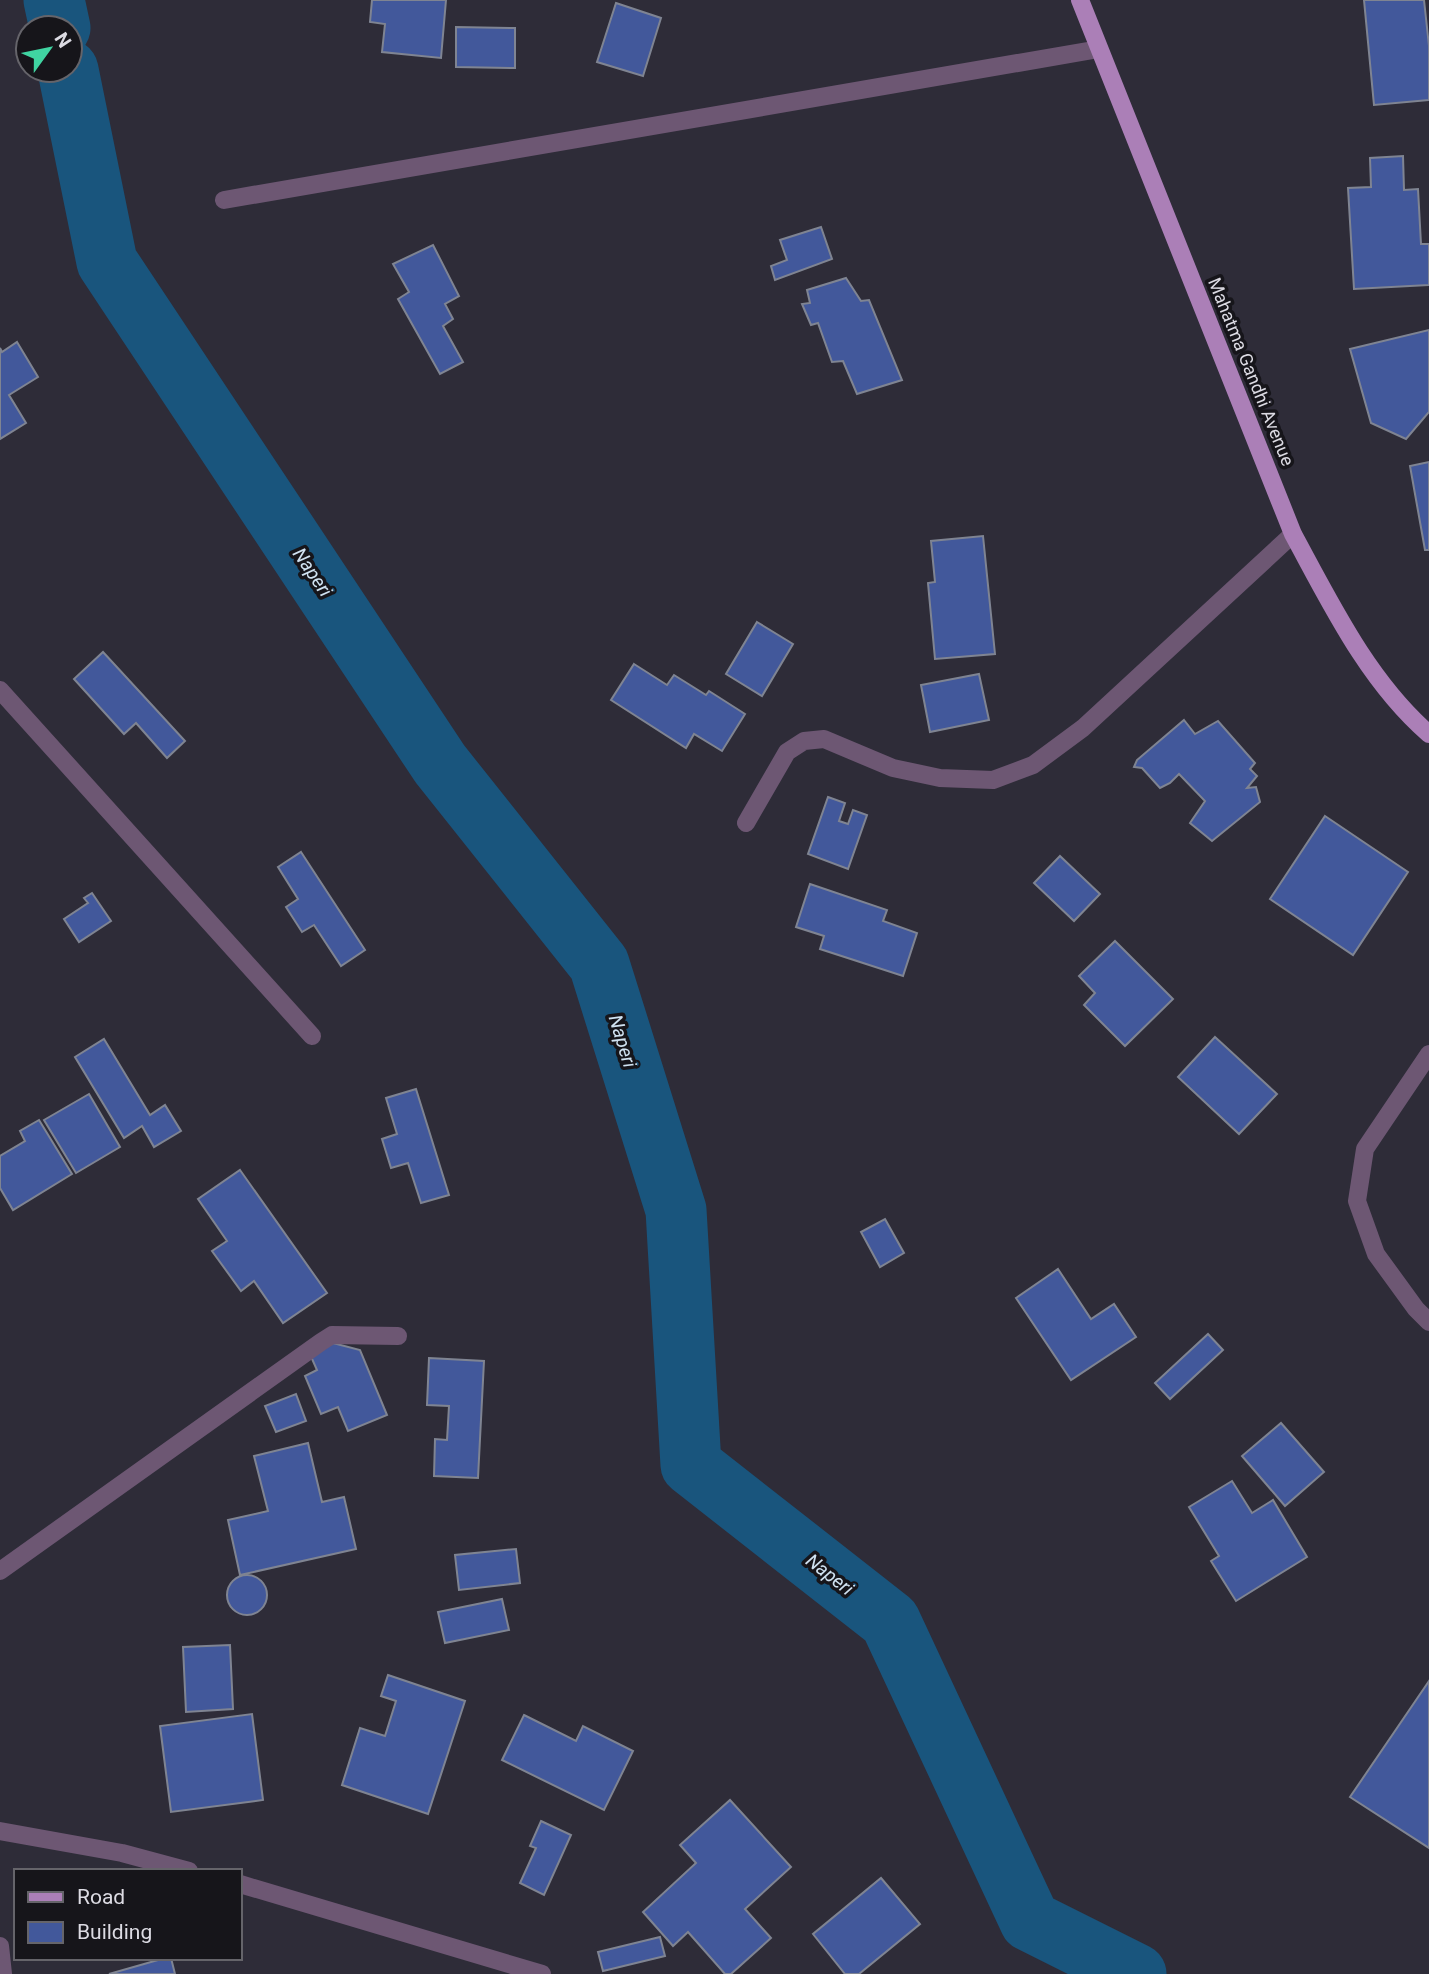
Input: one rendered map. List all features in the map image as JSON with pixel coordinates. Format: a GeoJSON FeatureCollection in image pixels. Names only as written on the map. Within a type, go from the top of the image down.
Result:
{"type":"FeatureCollection","features":[{"type":"Feature","properties":{"kind":"main road","name":"Mahatma Gandhi Avenue"},"geometry":{"type":"LineString","coordinates":[[1080,0],[1293,534],[1335,611],[1381,682],[1429,734]]}},
{"type":"Feature","properties":{"kind":"street"},"geometry":{"type":"LineString","coordinates":[[224,200],[1099,49]]}},
{"type":"Feature","properties":{"kind":"street"},"geometry":{"type":"LineString","coordinates":[[746,822],[787,752],[804,740],[824,739],[893,768],[940,778],[993,780],[1033,765],[1083,729],[1293,534]]}},
{"type":"Feature","properties":{"kind":"street"},"geometry":{"type":"LineString","coordinates":[[0,690],[312,1036]]}},
{"type":"Feature","properties":{"kind":"street"},"geometry":{"type":"LineString","coordinates":[[1429,1054],[1365,1149],[1357,1201],[1376,1254],[1416,1309],[1429,1322]]}},
{"type":"Feature","properties":{"kind":"street"},"geometry":{"type":"LineString","coordinates":[[0,1571],[332,1335],[398,1336]]}},
{"type":"Feature","properties":{"kind":"street"},"geometry":{"type":"LineString","coordinates":[[0,1831],[122,1853],[182,1869]]}},
{"type":"Feature","properties":{"kind":"street"},"geometry":{"type":"LineString","coordinates":[[242,1885],[542,1974]]}},
{"type":"Feature","properties":{"kind":"street"},"geometry":{"type":"LineString","coordinates":[[0,1946],[3,1974]]}},
{"type":"Feature","properties":{"kind":"building"},"geometry":{"type":"Polygon","coordinates":[[[372,0],[446,0],[441,58],[382,52],[385,24],[370,22],[372,0]]]}},
{"type":"Feature","properties":{"kind":"building"},"geometry":{"type":"Polygon","coordinates":[[[1364,0],[1424,0],[1429,46],[1429,100],[1374,105],[1364,0]]]}},
{"type":"Feature","properties":{"kind":"building"},"geometry":{"type":"Polygon","coordinates":[[[616,3],[661,18],[643,76],[597,62],[616,3]]]}},
{"type":"Feature","properties":{"kind":"building"},"geometry":{"type":"Polygon","coordinates":[[[456,27],[515,28],[515,68],[456,67],[456,27]]]}},
{"type":"Feature","properties":{"kind":"building"},"geometry":{"type":"Polygon","coordinates":[[[1403,156],[1404,190],[1418,189],[1421,244],[1429,244],[1429,285],[1354,289],[1348,188],[1371,187],[1370,158],[1403,156]]]}},
{"type":"Feature","properties":{"kind":"building"},"geometry":{"type":"Polygon","coordinates":[[[821,227],[832,259],[775,280],[771,266],[787,260],[780,240],[821,227]]]}},
{"type":"Feature","properties":{"kind":"building"},"geometry":{"type":"Polygon","coordinates":[[[433,245],[459,296],[445,304],[453,319],[443,326],[463,362],[440,374],[398,299],[409,292],[393,264],[433,245]]]}},
{"type":"Feature","properties":{"kind":"building"},"geometry":{"type":"Polygon","coordinates":[[[846,278],[861,301],[869,300],[902,380],[857,394],[843,361],[832,362],[818,323],[811,325],[802,304],[810,303],[807,290],[846,278]]]}},
{"type":"Feature","properties":{"kind":"building"},"geometry":{"type":"Polygon","coordinates":[[[1429,330],[1429,412],[1406,439],[1371,423],[1350,349],[1429,330]]]}},
{"type":"Feature","properties":{"kind":"building"},"geometry":{"type":"Polygon","coordinates":[[[17,342],[38,377],[9,395],[26,423],[0,439],[0,348],[2,352],[17,342]]]}},
{"type":"Feature","properties":{"kind":"building"},"geometry":{"type":"Polygon","coordinates":[[[1429,462],[1429,550],[1425,550],[1410,466],[1429,462]]]}},
{"type":"Feature","properties":{"kind":"building"},"geometry":{"type":"Polygon","coordinates":[[[983,536],[995,654],[935,659],[928,583],[935,582],[931,541],[983,536]]]}},
{"type":"Feature","properties":{"kind":"building"},"geometry":{"type":"Polygon","coordinates":[[[757,622],[793,644],[762,696],[726,674],[757,622]]]}},
{"type":"Feature","properties":{"kind":"building"},"geometry":{"type":"Polygon","coordinates":[[[103,652],[185,741],[167,758],[136,723],[124,734],[74,679],[103,652]]]}},
{"type":"Feature","properties":{"kind":"building"},"geometry":{"type":"Polygon","coordinates":[[[634,664],[667,685],[674,675],[706,695],[709,691],[745,714],[722,751],[694,734],[686,748],[611,700],[634,664]]]}},
{"type":"Feature","properties":{"kind":"building"},"geometry":{"type":"Polygon","coordinates":[[[979,674],[989,720],[930,732],[921,685],[979,674]]]}},
{"type":"Feature","properties":{"kind":"building"},"geometry":{"type":"Polygon","coordinates":[[[1184,720],[1195,734],[1218,721],[1255,763],[1250,769],[1257,776],[1247,788],[1256,787],[1260,802],[1212,841],[1190,823],[1205,801],[1179,774],[1160,788],[1142,768],[1134,767],[1137,760],[1184,720]]]}},
{"type":"Feature","properties":{"kind":"building"},"geometry":{"type":"Polygon","coordinates":[[[828,797],[845,803],[839,821],[848,824],[853,810],[867,815],[848,869],[808,854],[828,797]]]}},
{"type":"Feature","properties":{"kind":"building"},"geometry":{"type":"Polygon","coordinates":[[[1325,816],[1408,872],[1353,955],[1270,899],[1325,816]]]}},
{"type":"Feature","properties":{"kind":"building"},"geometry":{"type":"Polygon","coordinates":[[[301,852],[365,950],[341,966],[314,925],[302,932],[286,907],[298,899],[278,867],[301,852]]]}},
{"type":"Feature","properties":{"kind":"building"},"geometry":{"type":"Polygon","coordinates":[[[1060,856],[1100,894],[1074,921],[1034,883],[1060,856]]]}},
{"type":"Feature","properties":{"kind":"building"},"geometry":{"type":"Polygon","coordinates":[[[810,884],[887,910],[883,921],[917,933],[903,976],[820,949],[824,936],[796,927],[810,884]]]}},
{"type":"Feature","properties":{"kind":"building"},"geometry":{"type":"Polygon","coordinates":[[[92,893],[111,921],[79,942],[64,919],[88,903],[84,898],[92,893]]]}},
{"type":"Feature","properties":{"kind":"building"},"geometry":{"type":"Polygon","coordinates":[[[1115,941],[1173,999],[1125,1046],[1084,1005],[1095,993],[1079,976],[1115,941]]]}},
{"type":"Feature","properties":{"kind":"building"},"geometry":{"type":"Polygon","coordinates":[[[1215,1037],[1277,1094],[1239,1134],[1178,1077],[1215,1037]]]}},
{"type":"Feature","properties":{"kind":"building"},"geometry":{"type":"Polygon","coordinates":[[[104,1039],[150,1115],[165,1105],[181,1131],[154,1147],[142,1126],[124,1138],[75,1057],[104,1039]]]}},
{"type":"Feature","properties":{"kind":"building"},"geometry":{"type":"Polygon","coordinates":[[[416,1089],[449,1195],[421,1203],[408,1163],[391,1168],[382,1139],[397,1134],[386,1098],[416,1089]]]}},
{"type":"Feature","properties":{"kind":"building"},"geometry":{"type":"Polygon","coordinates":[[[89,1094],[120,1147],[76,1173],[44,1120],[89,1094]]]}},
{"type":"Feature","properties":{"kind":"building"},"geometry":{"type":"Polygon","coordinates":[[[39,1120],[72,1174],[13,1210],[0,1188],[0,1156],[25,1141],[20,1131],[39,1120]]]}},
{"type":"Feature","properties":{"kind":"building"},"geometry":{"type":"Polygon","coordinates":[[[240,1170],[327,1293],[283,1323],[254,1281],[241,1291],[212,1251],[227,1241],[198,1199],[240,1170]]]}},
{"type":"Feature","properties":{"kind":"building"},"geometry":{"type":"Polygon","coordinates":[[[885,1219],[904,1253],[880,1267],[861,1232],[885,1219]]]}},
{"type":"Feature","properties":{"kind":"building"},"geometry":{"type":"Polygon","coordinates":[[[1058,1269],[1091,1319],[1114,1304],[1136,1337],[1071,1380],[1016,1298],[1058,1269]]]}},
{"type":"Feature","properties":{"kind":"building"},"geometry":{"type":"Polygon","coordinates":[[[1208,1334],[1223,1350],[1170,1399],[1155,1383],[1208,1334]]]}},
{"type":"Feature","properties":{"kind":"building"},"geometry":{"type":"Polygon","coordinates":[[[333,1343],[360,1350],[387,1415],[348,1431],[338,1407],[321,1414],[305,1376],[317,1370],[309,1352],[333,1343]]]}},
{"type":"Feature","properties":{"kind":"building"},"geometry":{"type":"Polygon","coordinates":[[[429,1358],[484,1361],[478,1478],[434,1476],[435,1439],[447,1440],[449,1406],[427,1405],[429,1358]]]}},
{"type":"Feature","properties":{"kind":"building"},"geometry":{"type":"Polygon","coordinates":[[[296,1394],[306,1421],[276,1432],[265,1406],[296,1394]]]}},
{"type":"Feature","properties":{"kind":"building"},"geometry":{"type":"Polygon","coordinates":[[[1281,1423],[1324,1472],[1285,1506],[1242,1456],[1281,1423]]]}},
{"type":"Feature","properties":{"kind":"building"},"geometry":{"type":"Polygon","coordinates":[[[308,1443],[322,1502],[344,1497],[356,1549],[240,1575],[228,1520],[268,1511],[254,1456],[308,1443]]]}},
{"type":"Feature","properties":{"kind":"building"},"geometry":{"type":"Polygon","coordinates":[[[1232,1481],[1252,1513],[1273,1500],[1307,1557],[1236,1601],[1211,1561],[1219,1556],[1189,1507],[1232,1481]]]}},
{"type":"Feature","properties":{"kind":"building"},"geometry":{"type":"Polygon","coordinates":[[[516,1549],[520,1583],[459,1590],[455,1555],[516,1549]]]}},
{"type":"Feature","properties":{"kind":"building"},"geometry":{"type":"Polygon","coordinates":[[[247,1575],[261,1581],[267,1595],[261,1609],[247,1615],[233,1609],[227,1595],[233,1581],[247,1575]]]}},
{"type":"Feature","properties":{"kind":"building"},"geometry":{"type":"Polygon","coordinates":[[[502,1599],[509,1630],[445,1643],[438,1612],[502,1599]]]}},
{"type":"Feature","properties":{"kind":"building"},"geometry":{"type":"Polygon","coordinates":[[[230,1645],[233,1709],[186,1712],[183,1647],[230,1645]]]}},
{"type":"Feature","properties":{"kind":"building"},"geometry":{"type":"Polygon","coordinates":[[[388,1675],[465,1701],[428,1814],[342,1785],[360,1728],[385,1736],[396,1701],[381,1696],[388,1675]]]}},
{"type":"Feature","properties":{"kind":"building"},"geometry":{"type":"Polygon","coordinates":[[[1429,1681],[1429,1848],[1350,1797],[1429,1681]]]}},
{"type":"Feature","properties":{"kind":"building"},"geometry":{"type":"Polygon","coordinates":[[[252,1714],[263,1800],[171,1812],[160,1726],[252,1714]]]}},
{"type":"Feature","properties":{"kind":"building"},"geometry":{"type":"Polygon","coordinates":[[[524,1715],[576,1741],[583,1726],[633,1751],[604,1810],[502,1760],[524,1715]]]}},
{"type":"Feature","properties":{"kind":"building"},"geometry":{"type":"Polygon","coordinates":[[[730,1800],[791,1867],[745,1909],[771,1938],[731,1974],[725,1974],[688,1932],[673,1946],[643,1912],[696,1863],[680,1845],[730,1800]]]}},
{"type":"Feature","properties":{"kind":"building"},"geometry":{"type":"Polygon","coordinates":[[[541,1821],[571,1835],[544,1895],[520,1883],[536,1848],[530,1846],[541,1821]]]}},
{"type":"Feature","properties":{"kind":"building"},"geometry":{"type":"Polygon","coordinates":[[[881,1878],[920,1924],[859,1974],[845,1974],[813,1934],[881,1878]]]}},
{"type":"Feature","properties":{"kind":"building"},"geometry":{"type":"Polygon","coordinates":[[[660,1937],[665,1956],[603,1971],[598,1952],[660,1937]]]}},
{"type":"Feature","properties":{"kind":"building"},"geometry":{"type":"Polygon","coordinates":[[[158,1960],[172,1960],[175,1974],[109,1974],[158,1960]]]}},
{"type":"Feature","properties":{"kind":"waterway","name":"Naperi"},"geometry":{"type":"LineString","coordinates":[[54,0],[57,14]]}},
{"type":"Feature","properties":{"kind":"waterway","name":"Naperi"},"geometry":{"type":"LineString","coordinates":[[71,84],[107,262],[440,764],[599,964],[676,1210],[691,1465],[890,1621],[1030,1921],[1136,1974]]}}]}
